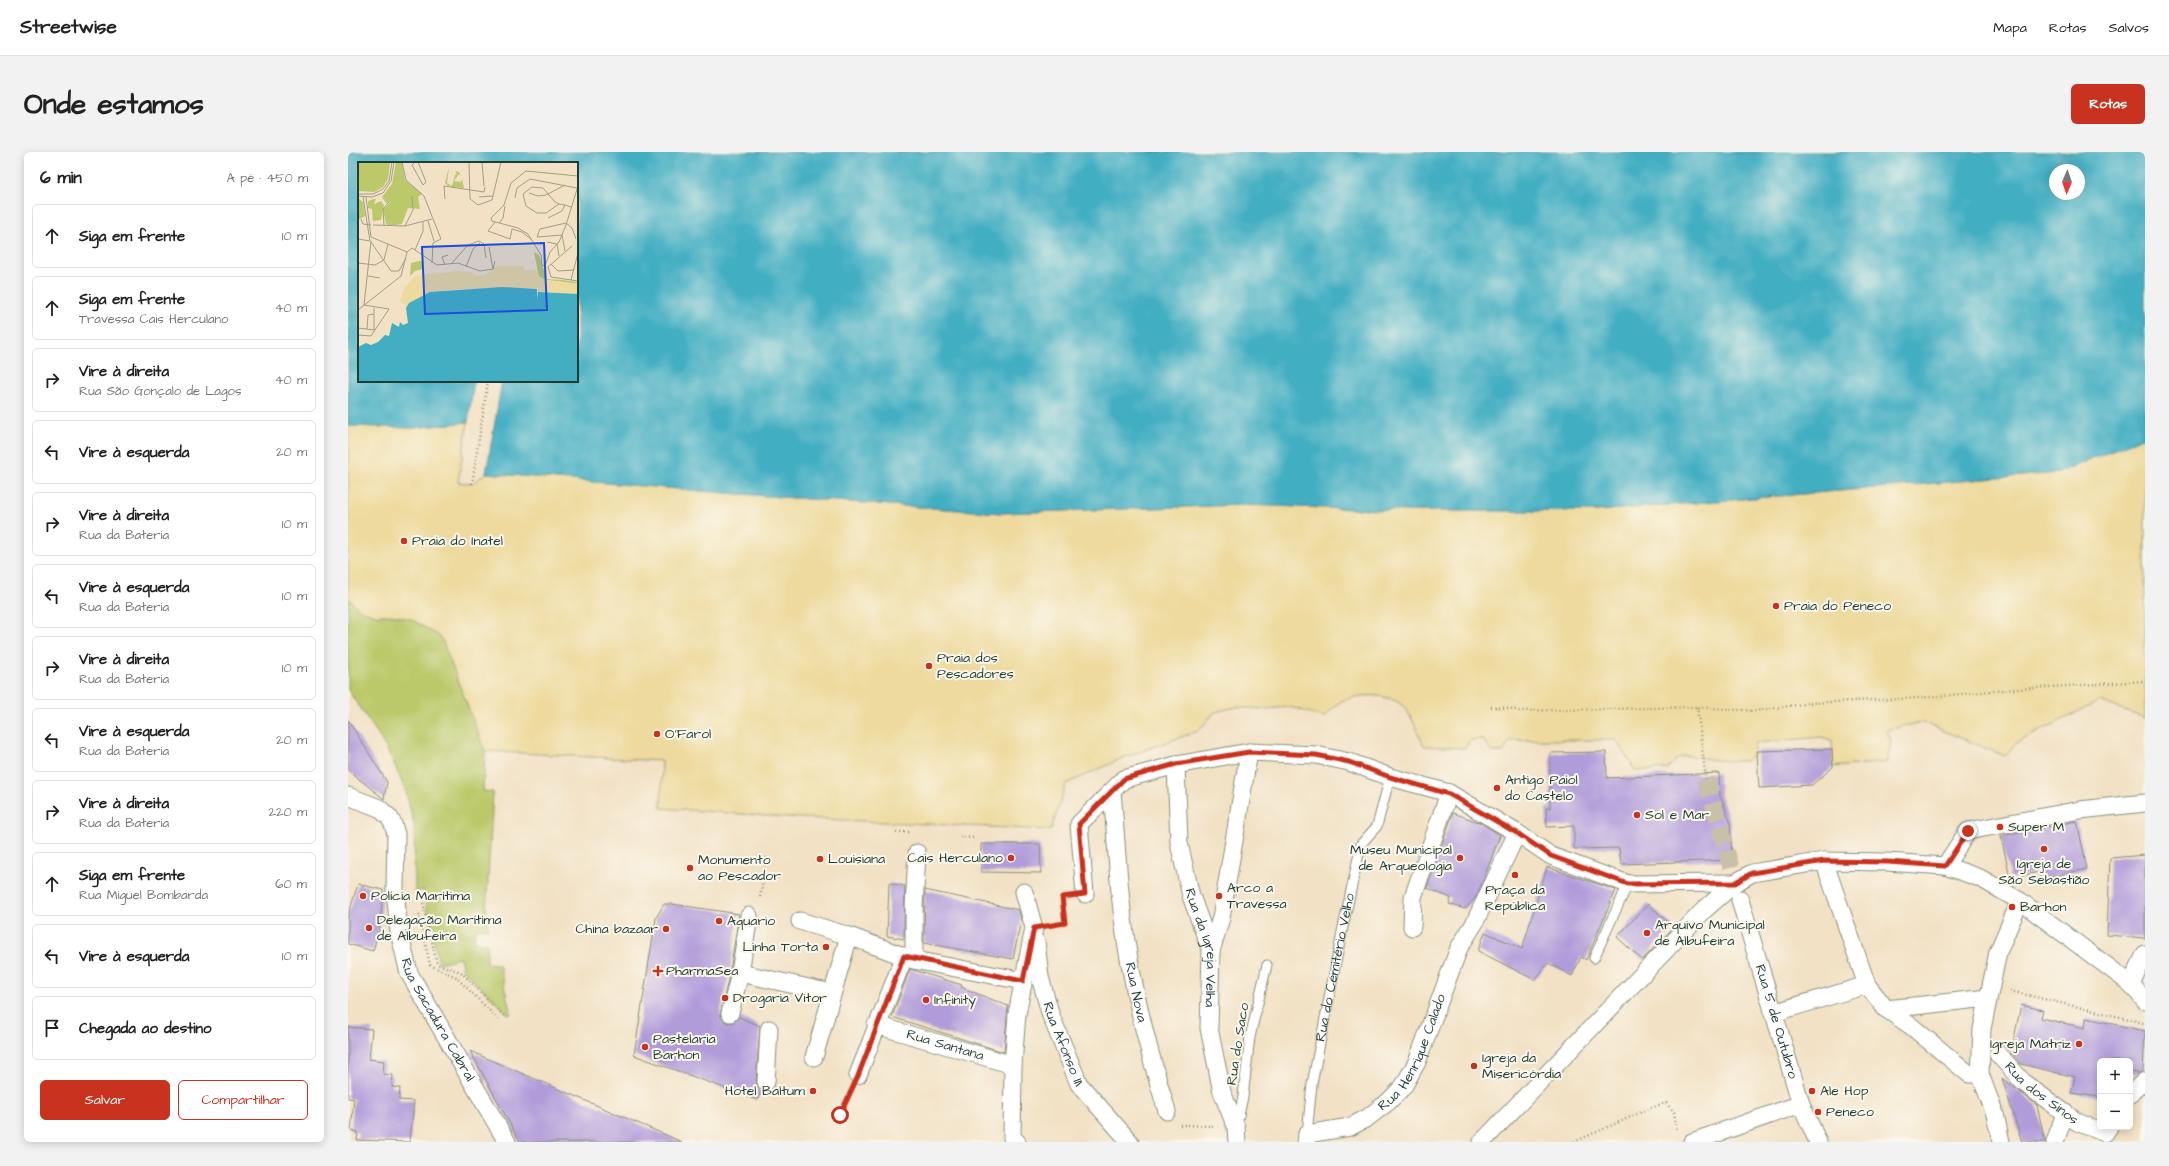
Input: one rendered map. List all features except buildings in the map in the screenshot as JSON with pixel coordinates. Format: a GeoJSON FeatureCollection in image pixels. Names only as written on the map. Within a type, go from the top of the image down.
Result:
{"type":"FeatureCollection","features":[{"type":"Feature","properties":{"kind":"street"},"geometry":{"type":"LineString","coordinates":[[1211,951],[1221,918],[1249,752]]}},
{"type":"Feature","properties":{"kind":"street"},"geometry":{"type":"LineString","coordinates":[[1085,894],[1079,824],[1124,779],[1176,764],[1249,752],[1316,755],[1349,762],[1390,777],[1449,794],[1517,833],[1551,856],[1628,884],[1735,883]]}},
{"type":"Feature","properties":{"kind":"street","name":"Rua da Igreja Velha"},"geometry":{"type":"LineString","coordinates":[[1176,764],[1180,843],[1191,896],[1211,951],[1209,1028],[1222,1092],[1234,1132]]}},
{"type":"Feature","properties":{"kind":"street","name":"Rua Nova"},"geometry":{"type":"LineString","coordinates":[[1112,791],[1129,963],[1153,1068],[1167,1111]]}},
{"type":"Feature","properties":{"kind":"street"},"geometry":{"type":"LineString","coordinates":[[1412,927],[1413,897],[1449,794]]}},
{"type":"Feature","properties":{"kind":"street","name":"Rua Sacadura Cabral"},"geometry":{"type":"LineString","coordinates":[[348,796],[379,808],[389,816],[393,824],[396,834],[395,889],[399,932],[409,973],[507,1142]]}},
{"type":"Feature","properties":{"kind":"street"},"geometry":{"type":"LineString","coordinates":[[1945,866],[1968,831],[2080,810],[2145,803]]}},
{"type":"Feature","properties":{"kind":"street","name":"Rua Henrique Calado"},"geometry":{"type":"LineString","coordinates":[[1307,1138],[1350,1126],[1367,1118],[1388,1102],[1403,1087],[1417,1062],[1459,948],[1474,924],[1517,833]]}},
{"type":"Feature","properties":{"kind":"street"},"geometry":{"type":"LineString","coordinates":[[858,1076],[876,1025],[909,958],[917,853]]}},
{"type":"Feature","properties":{"kind":"street"},"geometry":{"type":"LineString","coordinates":[[1824,861],[1867,986],[1886,1009],[1912,1026],[1969,1074],[1980,1074]]}},
{"type":"Feature","properties":{"kind":"street"},"geometry":{"type":"LineString","coordinates":[[1482,1142],[1704,910],[1735,883],[1752,873],[1824,861],[1888,862],[1945,866],[1980,878],[2020,901],[2131,984],[2145,1001]]}},
{"type":"Feature","properties":{"kind":"street","name":"Rua Afonso III"},"geometry":{"type":"LineString","coordinates":[[1024,892],[1034,928],[1040,978],[1043,990],[1051,1016],[1078,1084],[1130,1142]]}},
{"type":"Feature","properties":{"kind":"street","name":"Rua 5 de Outubro"},"geometry":{"type":"LineString","coordinates":[[1740,900],[1801,1104],[1818,1142]]}},
{"type":"Feature","properties":{"kind":"street"},"geometry":{"type":"LineString","coordinates":[[2001,1142],[1995,1114],[1980,1074],[1982,1029],[1998,952],[2020,901]]}},
{"type":"Feature","properties":{"kind":"street"},"geometry":{"type":"LineString","coordinates":[[730,1013],[740,973],[748,916]]}},
{"type":"Feature","properties":{"kind":"street"},"geometry":{"type":"LineString","coordinates":[[800,921],[849,936],[909,958],[1023,981]]}},
{"type":"Feature","properties":{"kind":"street"},"geometry":{"type":"LineString","coordinates":[[1013,1141],[1013,1065],[1017,1014],[1034,928]]}},
{"type":"Feature","properties":{"kind":"street"},"geometry":{"type":"LineString","coordinates":[[814,1057],[849,936]]}},
{"type":"Feature","properties":{"kind":"street"},"geometry":{"type":"LineString","coordinates":[[2131,984],[2145,954]]}},
{"type":"Feature","properties":{"kind":"street"},"geometry":{"type":"LineString","coordinates":[[740,973],[832,993]]}},
{"type":"Feature","properties":{"kind":"street"},"geometry":{"type":"LineString","coordinates":[[1773,1013],[1867,986]]}},
{"type":"Feature","properties":{"kind":"street"},"geometry":{"type":"LineString","coordinates":[[1886,1009],[1989,992]]}},
{"type":"Feature","properties":{"kind":"street","name":"Rua Santana"},"geometry":{"type":"LineString","coordinates":[[876,1025],[1013,1065]]}},
{"type":"Feature","properties":{"kind":"street"},"geometry":{"type":"LineString","coordinates":[[766,1082],[769,1029]]}},
{"type":"Feature","properties":{"kind":"street","name":"Rua dos Sinos"},"geometry":{"type":"LineString","coordinates":[[1998,1054],[2024,1083],[2077,1122],[2097,1130]]}},
{"type":"Feature","properties":{"kind":"street"},"geometry":{"type":"LineString","coordinates":[[2133,1091],[2145,1081]]}},
{"type":"Feature","properties":{"kind":"street"},"geometry":{"type":"LineString","coordinates":[[1692,1142],[1801,1104]]}},
{"type":"Feature","properties":{"kind":"street"},"geometry":{"type":"LineString","coordinates":[[2055,1142],[2065,1113]]}},
{"type":"Feature","properties":{"kind":"street","name":"Rua dos Sinos"},"geometry":{"type":"LineString","coordinates":[[2098,1130],[2106,1133],[2108,1130]]}},
{"type":"Feature","properties":{"kind":"lane","name":"Rua do Cemitério Velho"},"geometry":{"type":"LineString","coordinates":[[1307,1138],[1312,1084],[1359,851],[1361,844],[1377,826],[1390,777]]}},
{"type":"Feature","properties":{"kind":"lane"},"geometry":{"type":"LineString","coordinates":[[1594,958],[1628,884]]}},
{"type":"Feature","properties":{"kind":"lane","name":"Rua do Saco"},"geometry":{"type":"LineString","coordinates":[[1234,1132],[1243,1097],[1250,1037],[1267,965]]}},
{"type":"Feature","properties":{"kind":"path"},"geometry":{"type":"LineString","coordinates":[[472,484],[488,382]]}},
{"type":"Feature","properties":{"kind":"path"},"geometry":{"type":"LineString","coordinates":[[1491,708],[1509,708],[1519,711],[1696,708],[1754,710],[1810,703],[1920,698],[2003,690],[2145,680]]}},
{"type":"Feature","properties":{"kind":"path"},"geometry":{"type":"LineString","coordinates":[[1696,708],[1706,779]]}},
{"type":"Feature","properties":{"kind":"path"},"geometry":{"type":"LineString","coordinates":[[896,832],[910,832]]}},
{"type":"Feature","properties":{"kind":"path"},"geometry":{"type":"LineString","coordinates":[[960,837],[976,838]]}},
{"type":"Feature","properties":{"kind":"path"},"geometry":{"type":"LineString","coordinates":[[760,897],[767,855]]}},
{"type":"Feature","properties":{"kind":"path"},"geometry":{"type":"LineString","coordinates":[[764,874],[771,876]]}},
{"type":"Feature","properties":{"kind":"path"},"geometry":{"type":"LineString","coordinates":[[1034,928],[1065,923],[1062,897],[1085,894]]}},
{"type":"Feature","properties":{"kind":"path"},"geometry":{"type":"LineString","coordinates":[[423,903],[437,964],[460,972],[505,1017]]}},
{"type":"Feature","properties":{"kind":"path"},"geometry":{"type":"LineString","coordinates":[[418,912],[430,965],[456,977],[500,1021]]}},
{"type":"Feature","properties":{"kind":"path"},"geometry":{"type":"LineString","coordinates":[[1989,992],[2064,1005],[2145,1024]]}},
{"type":"Feature","properties":{"kind":"path"},"geometry":{"type":"LineString","coordinates":[[840,1115],[858,1076]]}},
{"type":"Feature","properties":{"kind":"path"},"geometry":{"type":"LineString","coordinates":[[1574,1142],[1666,1103],[1674,1112],[1678,1131]]}},
{"type":"Feature","properties":{"kind":"path"},"geometry":{"type":"LineString","coordinates":[[1167,1111],[1171,1125],[1234,1132]]}},
{"type":"Feature","properties":{"kind":"green space"},"geometry":{"type":"Polygon","coordinates":[[[348,598],[360,610],[376,615],[392,615],[411,619],[441,637],[485,751],[483,791],[493,792],[486,913],[488,929],[475,929],[474,942],[487,943],[487,963],[499,964],[511,1014],[508,1014],[463,970],[460,958],[439,963],[423,890],[415,892],[414,824],[406,792],[393,761],[378,734],[348,690],[348,598]]]}},
{"type":"Feature","properties":{"kind":"sand"},"geometry":{"type":"Polygon","coordinates":[[[468,422],[458,482],[472,484],[486,473],[726,493],[1001,513],[1243,505],[1410,511],[1596,511],[2058,473],[2145,437],[2145,718],[2100,701],[2016,743],[2005,756],[1922,722],[1887,730],[1891,741],[1887,762],[1833,767],[1832,740],[1821,737],[1755,743],[1753,756],[1746,761],[1727,761],[1694,756],[1683,756],[1678,758],[1667,769],[1635,771],[1625,753],[1615,740],[1511,740],[1503,752],[1492,752],[1482,739],[1470,740],[1465,748],[1424,746],[1410,716],[1405,708],[1399,703],[1383,697],[1364,696],[1347,699],[1340,702],[1324,717],[1291,707],[1264,709],[1237,707],[1215,712],[1198,731],[1125,757],[1066,784],[1051,830],[781,817],[661,808],[662,761],[485,751],[441,637],[411,619],[392,615],[376,615],[360,610],[348,598],[348,426],[414,428],[468,422]]]}},
{"type":"Feature","properties":{"kind":"water"},"geometry":{"type":"Polygon","coordinates":[[[348,152],[2145,152],[2145,437],[2058,473],[1596,511],[1410,511],[1243,505],[1001,513],[726,493],[486,473],[502,382],[578,382],[578,162],[358,162],[358,382],[474,382],[468,422],[414,428],[348,426],[348,152]]]}},
{"type":"Feature","properties":{"kind":"tunnel"},"geometry":{"type":"LineString","coordinates":[[1706,779],[1739,896]]}},
{"type":"Feature","properties":{"kind":"place","name":"Praia do Inatel"},"geometry":{"type":"Point","coordinates":[404,541]}},
{"type":"Feature","properties":{"kind":"place","name":"Praia do Peneco"},"geometry":{"type":"Point","coordinates":[1776,606]}},
{"type":"Feature","properties":{"kind":"place","name":"Praia dos Pescadores"},"geometry":{"type":"Point","coordinates":[929,666]}},
{"type":"Feature","properties":{"kind":"place","name":"O’Farol"},"geometry":{"type":"Point","coordinates":[657,734]}},
{"type":"Feature","properties":{"kind":"place","name":"Antigo Paiol do Castelo"},"geometry":{"type":"Point","coordinates":[1497,788]}},
{"type":"Feature","properties":{"kind":"place","name":"Sol e Mar"},"geometry":{"type":"Point","coordinates":[1637,815]}},
{"type":"Feature","properties":{"kind":"place","name":"Super M"},"geometry":{"type":"Point","coordinates":[2000,827]}},
{"type":"Feature","properties":{"kind":"place","name":"Igreja de São Sebastião"},"geometry":{"type":"Point","coordinates":[2044,849]}},
{"type":"Feature","properties":{"kind":"place","name":"Cais Herculano"},"geometry":{"type":"Point","coordinates":[1011,858]}},
{"type":"Feature","properties":{"kind":"place","name":"Museu Municipal de Arqueologia"},"geometry":{"type":"Point","coordinates":[1460,858]}},
{"type":"Feature","properties":{"kind":"place","name":"Louisiana"},"geometry":{"type":"Point","coordinates":[820,859]}},
{"type":"Feature","properties":{"kind":"place","name":"Monumento ao Pescador"},"geometry":{"type":"Point","coordinates":[690,868]}},
{"type":"Feature","properties":{"kind":"place","name":"Praça da República"},"geometry":{"type":"Point","coordinates":[1515,875]}},
{"type":"Feature","properties":{"kind":"place","name":"Polícia Marítima"},"geometry":{"type":"Point","coordinates":[363,896]}},
{"type":"Feature","properties":{"kind":"place","name":"Arco a Travessa"},"geometry":{"type":"Point","coordinates":[1219,896]}},
{"type":"Feature","properties":{"kind":"place","name":"Barhon"},"geometry":{"type":"Point","coordinates":[2012,907]}},
{"type":"Feature","properties":{"kind":"place","name":"Aquario"},"geometry":{"type":"Point","coordinates":[719,921]}},
{"type":"Feature","properties":{"kind":"place","name":"Delegação Marítima de Albufeira"},"geometry":{"type":"Point","coordinates":[369,928]}},
{"type":"Feature","properties":{"kind":"place","name":"China bazaar"},"geometry":{"type":"Point","coordinates":[666,929]}},
{"type":"Feature","properties":{"kind":"place","name":"Arquivo Municipal de Albufeira"},"geometry":{"type":"Point","coordinates":[1647,933]}},
{"type":"Feature","properties":{"kind":"place","name":"Linha Torta"},"geometry":{"type":"Point","coordinates":[826,947]}},
{"type":"Feature","properties":{"kind":"place","name":"PharmaSea"},"geometry":{"type":"Point","coordinates":[658,971]}},
{"type":"Feature","properties":{"kind":"place","name":"Drogaria Vitor"},"geometry":{"type":"Point","coordinates":[725,998]}},
{"type":"Feature","properties":{"kind":"place","name":"Infinity"},"geometry":{"type":"Point","coordinates":[926,1000]}},
{"type":"Feature","properties":{"kind":"place","name":"Igreja Matriz"},"geometry":{"type":"Point","coordinates":[2079,1044]}},
{"type":"Feature","properties":{"kind":"place","name":"Pastelaria Barhon"},"geometry":{"type":"Point","coordinates":[645,1047]}},
{"type":"Feature","properties":{"kind":"place","name":"Igreja da Misericórdia"},"geometry":{"type":"Point","coordinates":[1474,1066]}},
{"type":"Feature","properties":{"kind":"place","name":"Hotel Baltum"},"geometry":{"type":"Point","coordinates":[813,1091]}},
{"type":"Feature","properties":{"kind":"place","name":"Ale Hop"},"geometry":{"type":"Point","coordinates":[1812,1091]}},
{"type":"Feature","properties":{"kind":"place","name":"Peneco"},"geometry":{"type":"Point","coordinates":[1818,1112]}},
{"type":"Feature","properties":{"kind":"route"},"geometry":{"type":"LineString","coordinates":[[840,1115],[858,1076],[876,1025],[904,956],[914,960],[1023,981],[1034,928],[1065,923],[1062,897],[1085,894],[1079,824],[1124,779],[1176,764],[1249,752],[1316,755],[1349,762],[1390,777],[1449,794],[1517,833],[1551,856],[1628,884],[1735,883],[1752,873],[1824,861],[1888,862],[1945,866],[1968,831]]}}]}
